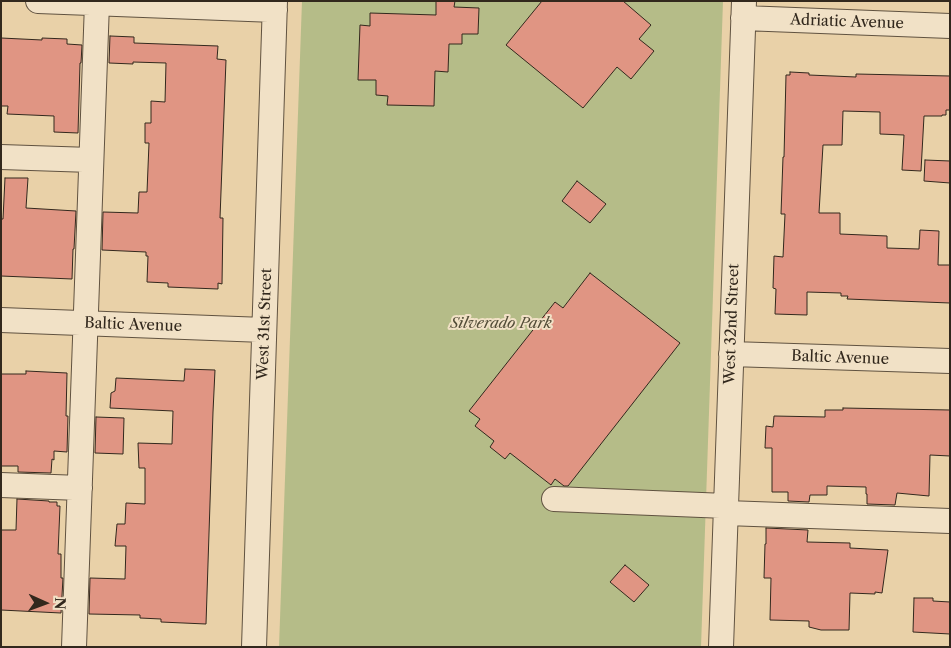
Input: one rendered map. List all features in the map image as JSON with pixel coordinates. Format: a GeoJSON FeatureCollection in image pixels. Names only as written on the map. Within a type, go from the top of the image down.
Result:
{"type":"FeatureCollection","features":[{"type":"Feature","properties":{"kind":"street"},"geometry":{"type":"LineString","coordinates":[[38,1],[97,4],[275,6]]}},
{"type":"Feature","properties":{"kind":"street"},"geometry":{"type":"LineString","coordinates":[[74,647],[97,4]]}},
{"type":"Feature","properties":{"kind":"street","name":"West 31st Street"},"geometry":{"type":"LineString","coordinates":[[254,647],[275,6]]}},
{"type":"Feature","properties":{"kind":"street","name":"Adriatic Avenue"},"geometry":{"type":"LineString","coordinates":[[744,9],[950,26]]}},
{"type":"Feature","properties":{"kind":"street","name":"West 32nd Street"},"geometry":{"type":"LineString","coordinates":[[721,647],[744,9]]}},
{"type":"Feature","properties":{"kind":"street"},"geometry":{"type":"LineString","coordinates":[[1,157],[91,160]]}},
{"type":"Feature","properties":{"kind":"street","name":"Baltic Avenue"},"geometry":{"type":"LineString","coordinates":[[1,320],[264,330]]}},
{"type":"Feature","properties":{"kind":"street","name":"Baltic Avenue"},"geometry":{"type":"LineString","coordinates":[[731,354],[950,362]]}},
{"type":"Feature","properties":{"kind":"street"},"geometry":{"type":"LineString","coordinates":[[1,485],[80,488]]}},
{"type":"Feature","properties":{"kind":"street"},"geometry":{"type":"LineString","coordinates":[[554,499],[950,521]]}},
{"type":"Feature","properties":{"kind":"green space","name":"Silverado Park"},"geometry":{"type":"Polygon","coordinates":[[[302,1],[723,1],[701,647],[279,647],[302,1]]]}},
{"type":"Feature","properties":{"kind":"building"},"geometry":{"type":"Polygon","coordinates":[[[436,1],[455,1],[454,7],[479,8],[478,34],[462,34],[462,44],[449,44],[448,72],[435,71],[434,106],[387,105],[388,96],[376,95],[376,80],[358,80],[360,25],[370,26],[370,13],[436,15],[436,1]]]}},
{"type":"Feature","properties":{"kind":"building"},"geometry":{"type":"Polygon","coordinates":[[[542,1],[623,1],[651,25],[639,39],[654,51],[631,79],[617,67],[583,108],[506,45],[542,1]]]}},
{"type":"Feature","properties":{"kind":"building"},"geometry":{"type":"Polygon","coordinates":[[[110,36],[134,37],[134,43],[218,46],[217,59],[226,60],[220,218],[223,218],[222,284],[218,283],[218,289],[168,287],[168,283],[147,282],[148,256],[146,256],[146,252],[102,250],[103,212],[138,213],[139,192],[147,192],[149,143],[145,143],[145,123],[151,123],[151,101],[165,102],[166,63],[109,63],[110,36]]]}},
{"type":"Feature","properties":{"kind":"building"},"geometry":{"type":"Polygon","coordinates":[[[1,38],[67,39],[67,44],[82,45],[78,133],[54,132],[54,116],[7,114],[8,106],[1,106],[1,38]]]}},
{"type":"Feature","properties":{"kind":"building"},"geometry":{"type":"Polygon","coordinates":[[[790,72],[809,73],[809,75],[856,77],[856,74],[950,76],[950,110],[946,110],[946,115],[942,116],[924,116],[921,171],[902,170],[904,135],[880,134],[880,112],[843,111],[842,145],[823,145],[819,213],[840,213],[840,234],[887,236],[887,248],[919,249],[920,230],[939,231],[938,265],[950,265],[950,303],[847,299],[848,296],[841,296],[841,293],[807,292],[807,315],[775,314],[776,289],[773,288],[774,256],[783,257],[785,214],[781,214],[786,75],[790,75],[790,72]]]}},
{"type":"Feature","properties":{"kind":"building"},"geometry":{"type":"Polygon","coordinates":[[[925,160],[950,161],[950,183],[924,181],[925,160]]]}},
{"type":"Feature","properties":{"kind":"building"},"geometry":{"type":"Polygon","coordinates":[[[5,178],[28,178],[26,208],[76,211],[72,279],[1,276],[1,219],[3,219],[5,178]]]}},
{"type":"Feature","properties":{"kind":"building"},"geometry":{"type":"Polygon","coordinates":[[[577,181],[606,204],[590,223],[562,201],[577,181]]]}},
{"type":"Feature","properties":{"kind":"building"},"geometry":{"type":"Polygon","coordinates":[[[590,273],[680,343],[568,486],[564,486],[555,479],[551,485],[510,453],[505,459],[490,447],[494,441],[475,426],[480,419],[469,411],[555,302],[563,308],[590,273]]]}},
{"type":"Feature","properties":{"kind":"building"},"geometry":{"type":"Polygon","coordinates":[[[185,369],[215,370],[206,624],[161,622],[161,619],[140,618],[140,615],[89,614],[90,578],[125,579],[126,546],[115,546],[117,524],[125,524],[126,503],[145,504],[145,468],[139,468],[138,443],[172,444],[173,411],[110,408],[111,393],[115,391],[116,378],[184,381],[185,369]]]}},
{"type":"Feature","properties":{"kind":"building"},"geometry":{"type":"Polygon","coordinates":[[[26,371],[67,373],[67,452],[54,451],[51,473],[18,472],[18,466],[1,466],[1,374],[26,374],[26,371]]]}},
{"type":"Feature","properties":{"kind":"building"},"geometry":{"type":"Polygon","coordinates":[[[843,408],[950,410],[950,456],[930,455],[929,496],[897,493],[895,505],[867,504],[866,487],[827,486],[827,495],[810,495],[809,502],[788,501],[788,492],[772,492],[772,448],[765,448],[766,426],[773,427],[774,416],[825,417],[825,410],[843,410],[843,408]]]}},
{"type":"Feature","properties":{"kind":"building"},"geometry":{"type":"Polygon","coordinates":[[[96,417],[124,418],[123,454],[95,453],[96,417]]]}},
{"type":"Feature","properties":{"kind":"building"},"geometry":{"type":"Polygon","coordinates":[[[17,499],[57,502],[57,506],[60,506],[58,554],[61,554],[61,578],[63,578],[61,613],[1,610],[1,530],[16,530],[17,499]]]}},
{"type":"Feature","properties":{"kind":"building"},"geometry":{"type":"Polygon","coordinates":[[[766,528],[808,530],[807,542],[850,543],[850,548],[888,550],[882,593],[850,593],[849,630],[821,630],[809,627],[809,621],[770,620],[771,578],[764,578],[766,528]]]}},
{"type":"Feature","properties":{"kind":"building"},"geometry":{"type":"Polygon","coordinates":[[[625,565],[649,585],[634,602],[610,582],[625,565]]]}},
{"type":"Feature","properties":{"kind":"building"},"geometry":{"type":"Polygon","coordinates":[[[914,598],[933,598],[933,601],[950,602],[950,634],[913,632],[914,598]]]}}]}
